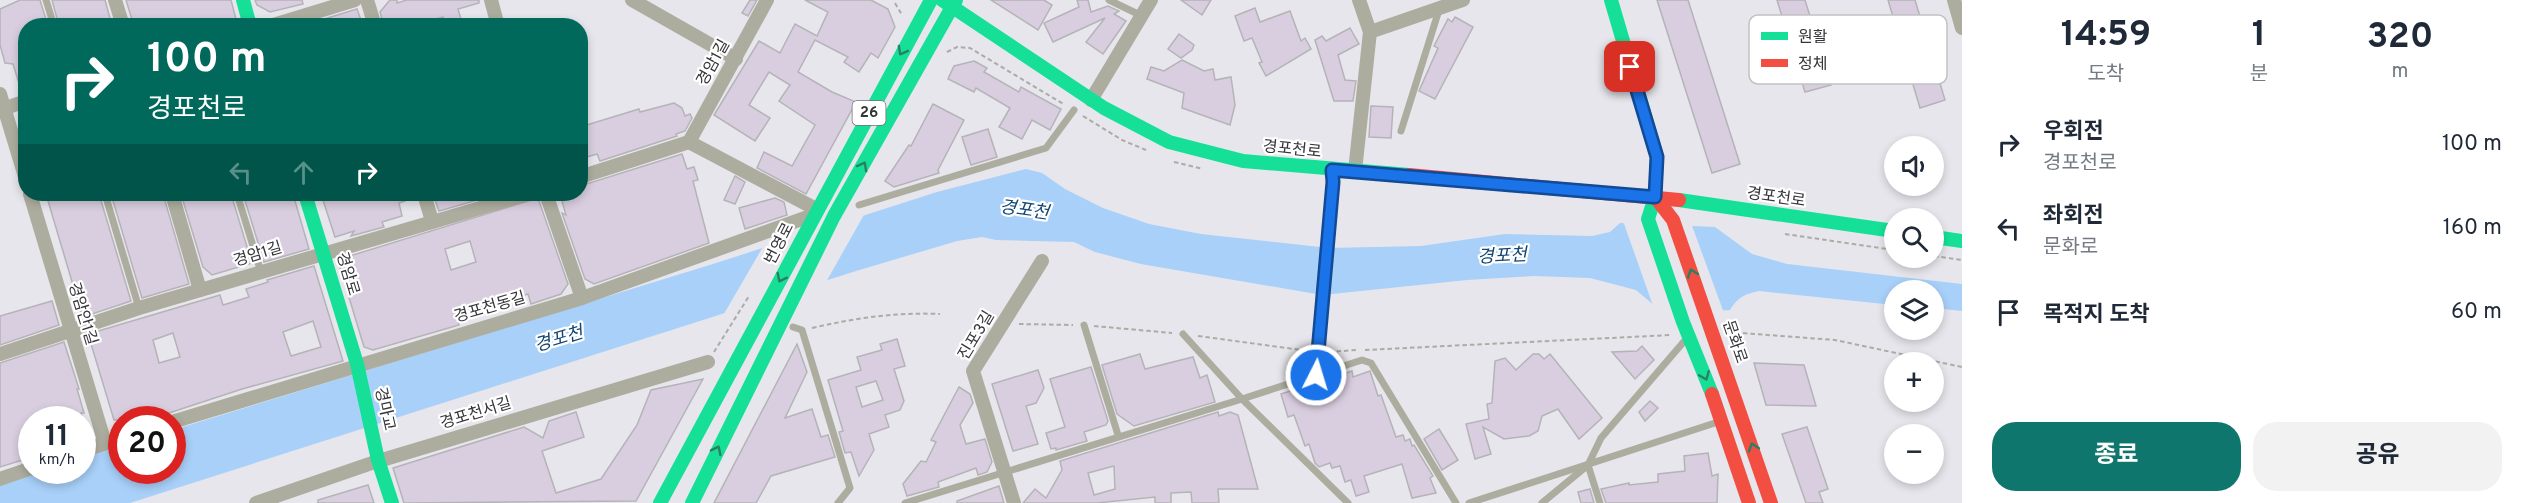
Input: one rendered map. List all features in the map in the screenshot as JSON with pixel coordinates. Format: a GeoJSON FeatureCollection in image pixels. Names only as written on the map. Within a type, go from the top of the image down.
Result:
{"type":"FeatureCollection","features":[{"type":"Feature","properties":{"kind":"street"},"geometry":{"type":"LineString","coordinates":[[115,0],[121,18]]}},
{"type":"Feature","properties":{"kind":"street"},"geometry":{"type":"LineString","coordinates":[[243,0],[248,18]]}},
{"type":"Feature","properties":{"kind":"street"},"geometry":{"type":"LineString","coordinates":[[296,18],[355,0]]}},
{"type":"Feature","properties":{"kind":"street"},"geometry":{"type":"LineString","coordinates":[[367,0],[373,18]]}},
{"type":"Feature","properties":{"kind":"street"},"geometry":{"type":"LineString","coordinates":[[491,0],[496,18]]}},
{"type":"Feature","properties":{"kind":"street"},"geometry":{"type":"LineString","coordinates":[[632,0],[736,59]]}},
{"type":"Feature","properties":{"kind":"street","name":"경암1길"},"geometry":{"type":"LineString","coordinates":[[690,142],[767,0]]}},
{"type":"Feature","properties":{"kind":"street","name":"번영로"},"geometry":{"type":"LineString","coordinates":[[660,503],[745,348],[812,216],[931,0]]}},
{"type":"Feature","properties":{"kind":"street"},"geometry":{"type":"LineString","coordinates":[[1091,100],[1151,0]]}},
{"type":"Feature","properties":{"kind":"street"},"geometry":{"type":"LineString","coordinates":[[1355,171],[1370,32],[1359,0]]}},
{"type":"Feature","properties":{"kind":"street"},"geometry":{"type":"LineString","coordinates":[[1370,32],[1463,0]]}},
{"type":"Feature","properties":{"kind":"street"},"geometry":{"type":"LineString","coordinates":[[1611,0],[1657,157],[1655,197],[1648,219],[1683,322],[1723,420],[1749,503]]}},
{"type":"Feature","properties":{"kind":"street"},"geometry":{"type":"LineString","coordinates":[[1954,0],[1962,28]]}},
{"type":"Feature","properties":{"kind":"street","name":"경포천로"},"geometry":{"type":"LineString","coordinates":[[950,2],[1091,100],[1169,142],[1243,161],[1332,176],[1355,171],[1655,197],[1884,230]]}},
{"type":"Feature","properties":{"kind":"street","name":"26"},"geometry":{"type":"LineString","coordinates":[[692,503],[834,216],[950,2]]}},
{"type":"Feature","properties":{"kind":"street"},"geometry":{"type":"LineString","coordinates":[[0,94],[2,109],[18,156]]}},
{"type":"Feature","properties":{"kind":"street"},"geometry":{"type":"LineString","coordinates":[[2,109],[18,104]]}},
{"type":"Feature","properties":{"kind":"street"},"geometry":{"type":"LineString","coordinates":[[588,174],[690,142],[812,216]]}},
{"type":"Feature","properties":{"kind":"street","name":"문화로"},"geometry":{"type":"LineString","coordinates":[[1655,197],[1672,220],[1711,326],[1771,503]]}},
{"type":"Feature","properties":{"kind":"street","name":"경암안1길"},"geometry":{"type":"LineString","coordinates":[[32,201],[105,443]]}},
{"type":"Feature","properties":{"kind":"street"},"geometry":{"type":"LineString","coordinates":[[174,201],[200,290]]}},
{"type":"Feature","properties":{"kind":"street","name":"경암로"},"geometry":{"type":"LineString","coordinates":[[306,201],[357,364]]}},
{"type":"Feature","properties":{"kind":"street"},"geometry":{"type":"LineString","coordinates":[[426,201],[432,221]]}},
{"type":"Feature","properties":{"kind":"street","name":"경암1길"},"geometry":{"type":"LineString","coordinates":[[0,354],[139,308],[503,201]]}},
{"type":"Feature","properties":{"kind":"street"},"geometry":{"type":"LineString","coordinates":[[548,201],[582,298]]}},
{"type":"Feature","properties":{"kind":"street","name":"경포천동길"},"geometry":{"type":"LineString","coordinates":[[186,418],[357,364],[582,298],[812,216]]}},
{"type":"Feature","properties":{"kind":"street"},"geometry":{"type":"LineString","coordinates":[[1944,238],[1962,240]]}},
{"type":"Feature","properties":{"kind":"street","name":"진포3길"},"geometry":{"type":"LineString","coordinates":[[1014,503],[973,370],[1042,261]]}},
{"type":"Feature","properties":{"kind":"street","name":"경포천서길"},"geometry":{"type":"LineString","coordinates":[[256,503],[378,460],[708,362]]}},
{"type":"Feature","properties":{"kind":"street","name":"경마교"},"geometry":{"type":"LineString","coordinates":[[357,364],[378,460]]}},
{"type":"Feature","properties":{"kind":"street"},"geometry":{"type":"LineString","coordinates":[[96,446],[108,442]]}},
{"type":"Feature","properties":{"kind":"street"},"geometry":{"type":"LineString","coordinates":[[378,460],[392,503]]}},
{"type":"Feature","properties":{"kind":"street"},"geometry":{"type":"LineString","coordinates":[[0,479],[18,473]]}},
{"type":"Feature","properties":{"kind":"lane"},"geometry":{"type":"LineString","coordinates":[[46,0],[52,18]]}},
{"type":"Feature","properties":{"kind":"lane"},"geometry":{"type":"LineString","coordinates":[[1109,0],[1142,16]]}},
{"type":"Feature","properties":{"kind":"lane"},"geometry":{"type":"LineString","coordinates":[[1401,131],[1439,8]]}},
{"type":"Feature","properties":{"kind":"lane"},"geometry":{"type":"LineString","coordinates":[[859,205],[1046,148],[1074,110]]}},
{"type":"Feature","properties":{"kind":"lane"},"geometry":{"type":"LineString","coordinates":[[1316,375],[1332,176]]}},
{"type":"Feature","properties":{"kind":"lane"},"geometry":{"type":"LineString","coordinates":[[107,201],[139,308]]}},
{"type":"Feature","properties":{"kind":"lane"},"geometry":{"type":"LineString","coordinates":[[239,201],[261,272]]}},
{"type":"Feature","properties":{"kind":"lane"},"geometry":{"type":"LineString","coordinates":[[1084,325],[1118,435]]}},
{"type":"Feature","properties":{"kind":"lane"},"geometry":{"type":"LineString","coordinates":[[793,327],[802,330],[850,488],[838,503]]}},
{"type":"Feature","properties":{"kind":"lane"},"geometry":{"type":"LineString","coordinates":[[1183,334],[1242,399],[1348,503]]}},
{"type":"Feature","properties":{"kind":"lane"},"geometry":{"type":"LineString","coordinates":[[1542,503],[1588,465],[1601,438],[1689,336]]}},
{"type":"Feature","properties":{"kind":"lane"},"geometry":{"type":"LineString","coordinates":[[905,503],[1362,360],[1371,363],[1456,503]]}},
{"type":"Feature","properties":{"kind":"lane"},"geometry":{"type":"LineString","coordinates":[[1469,503],[1723,420]]}},
{"type":"Feature","properties":{"kind":"lane"},"geometry":{"type":"LineString","coordinates":[[1588,465],[1600,503]]}},
{"type":"Feature","properties":{"kind":"path"},"geometry":{"type":"LineString","coordinates":[[945,53],[957,47],[970,48],[1094,124]]}},
{"type":"Feature","properties":{"kind":"path"},"geometry":{"type":"LineString","coordinates":[[1944,257],[1962,260]]}},
{"type":"Feature","properties":{"kind":"path"},"geometry":{"type":"LineString","coordinates":[[802,330],[858,317],[900,312],[940,314]]}},
{"type":"Feature","properties":{"kind":"path"},"geometry":{"type":"LineString","coordinates":[[1004,323],[1084,325],[1183,334],[1318,352],[1672,335]]}},
{"type":"Feature","properties":{"kind":"path"},"geometry":{"type":"LineString","coordinates":[[1726,332],[1834,340],[1962,367]]}},
{"type":"Feature","properties":{"kind":"water","name":"경포천"},"geometry":{"type":"Polygon","coordinates":[[[1026,169],[1042,173],[1065,189],[1103,208],[1149,224],[1201,234],[1329,248],[1421,246],[1505,234],[1592,236],[1610,232],[1620,223],[1715,227],[1752,254],[1787,264],[1927,280],[1884,280],[1884,304],[1759,291],[1742,297],[1730,310],[1658,314],[1655,306],[1636,290],[1590,278],[1534,276],[1467,280],[1322,295],[1141,264],[1095,252],[1074,242],[996,240],[982,237],[957,241],[856,271],[130,503],[0,503],[0,485],[18,479],[18,484],[96,484],[96,454],[108,450],[108,484],[186,484],[186,426],[713,264],[937,192],[1026,169]]]}},
{"type":"Feature","properties":{"kind":"water"},"geometry":{"type":"Polygon","coordinates":[[[1944,282],[1962,284],[1962,311],[1944,309],[1944,282]]]}},
{"type":"Feature","properties":{"kind":"pier"},"geometry":{"type":"Polygon","coordinates":[[[865,213],[825,284],[721,319],[764,245],[865,213]]]}},
{"type":"Feature","properties":{"kind":"pier"},"geometry":{"type":"Polygon","coordinates":[[[1623,221],[1691,223],[1724,313],[1657,317],[1623,221]]]}},
{"type":"Feature","properties":{"kind":"building"},"geometry":{"type":"Polygon","coordinates":[[[20,0],[40,0],[46,18],[18,18],[18,80],[13,64],[5,63],[0,45],[0,9],[20,0]]]}},
{"type":"Feature","properties":{"kind":"building"},"geometry":{"type":"Polygon","coordinates":[[[52,0],[105,0],[110,18],[57,18],[52,0]]]}},
{"type":"Feature","properties":{"kind":"building"},"geometry":{"type":"Polygon","coordinates":[[[126,0],[231,0],[236,18],[132,18],[126,0]]]}},
{"type":"Feature","properties":{"kind":"building"},"geometry":{"type":"Polygon","coordinates":[[[255,0],[302,0],[303,4],[270,12],[257,5],[255,0]]]}},
{"type":"Feature","properties":{"kind":"building"},"geometry":{"type":"Polygon","coordinates":[[[390,0],[397,0],[397,3],[407,0],[479,0],[479,3],[458,9],[461,18],[382,18],[380,12],[390,0]]]}},
{"type":"Feature","properties":{"kind":"building"},"geometry":{"type":"Polygon","coordinates":[[[750,0],[757,0],[748,16],[742,13],[750,0]]]}},
{"type":"Feature","properties":{"kind":"building"},"geometry":{"type":"Polygon","coordinates":[[[805,0],[871,0],[888,9],[895,27],[878,58],[871,53],[859,72],[844,62],[848,57],[815,40],[798,72],[832,92],[856,102],[806,194],[757,168],[764,152],[792,166],[815,125],[779,101],[790,85],[769,72],[749,105],[770,118],[755,141],[714,115],[759,41],[780,53],[795,24],[817,36],[828,12],[805,0]]]}},
{"type":"Feature","properties":{"kind":"building"},"geometry":{"type":"Polygon","coordinates":[[[991,0],[1044,0],[1052,5],[1038,30],[991,0]]]}},
{"type":"Feature","properties":{"kind":"building"},"geometry":{"type":"Polygon","coordinates":[[[1077,0],[1088,0],[1091,12],[1108,6],[1119,11],[1114,14],[1126,21],[1103,54],[1086,42],[1105,18],[1053,42],[1044,23],[1079,7],[1077,0]]]}},
{"type":"Feature","properties":{"kind":"building"},"geometry":{"type":"Polygon","coordinates":[[[1181,0],[1211,0],[1202,15],[1181,0]]]}},
{"type":"Feature","properties":{"kind":"building"},"geometry":{"type":"Polygon","coordinates":[[[1657,0],[1688,0],[1740,164],[1712,173],[1657,0]]]}},
{"type":"Feature","properties":{"kind":"building"},"geometry":{"type":"Polygon","coordinates":[[[1777,0],[1805,0],[1810,15],[1782,15],[1777,0]]]}},
{"type":"Feature","properties":{"kind":"building"},"geometry":{"type":"Polygon","coordinates":[[[1888,0],[1915,0],[1920,15],[1892,15],[1888,0]]]}},
{"type":"Feature","properties":{"kind":"building"},"geometry":{"type":"Polygon","coordinates":[[[1255,8],[1260,22],[1290,11],[1301,41],[1305,38],[1311,49],[1266,76],[1259,63],[1262,62],[1252,38],[1244,41],[1235,16],[1255,8]]]}},
{"type":"Feature","properties":{"kind":"building"},"geometry":{"type":"Polygon","coordinates":[[[357,9],[360,18],[327,18],[357,9]]]}},
{"type":"Feature","properties":{"kind":"building"},"geometry":{"type":"Polygon","coordinates":[[[1455,17],[1473,27],[1435,99],[1419,91],[1438,48],[1434,46],[1448,19],[1452,22],[1455,17]]]}},
{"type":"Feature","properties":{"kind":"building"},"geometry":{"type":"Polygon","coordinates":[[[1350,28],[1359,44],[1338,55],[1345,80],[1356,81],[1353,101],[1334,101],[1315,40],[1322,36],[1326,41],[1350,28]]]}},
{"type":"Feature","properties":{"kind":"building"},"geometry":{"type":"Polygon","coordinates":[[[1179,34],[1194,45],[1192,50],[1181,58],[1168,49],[1179,34]]]}},
{"type":"Feature","properties":{"kind":"building"},"geometry":{"type":"Polygon","coordinates":[[[1182,60],[1204,71],[1213,69],[1215,80],[1231,77],[1235,105],[1230,125],[1182,108],[1184,93],[1147,79],[1151,67],[1164,71],[1182,60]]]}},
{"type":"Feature","properties":{"kind":"building"},"geometry":{"type":"Polygon","coordinates":[[[974,61],[987,68],[984,72],[1019,92],[1021,87],[1061,109],[1050,130],[1032,120],[1022,139],[999,127],[1010,108],[976,88],[974,92],[948,79],[954,66],[974,61]]]}},
{"type":"Feature","properties":{"kind":"building"},"geometry":{"type":"Polygon","coordinates":[[[1803,84],[1831,85],[1805,92],[1803,84]]]}},
{"type":"Feature","properties":{"kind":"building"},"geometry":{"type":"Polygon","coordinates":[[[1913,84],[1940,84],[1945,100],[1920,108],[1913,84]]]}},
{"type":"Feature","properties":{"kind":"building"},"geometry":{"type":"Polygon","coordinates":[[[674,103],[682,108],[685,116],[690,114],[692,118],[685,131],[676,134],[677,136],[600,161],[597,154],[588,157],[588,125],[639,109],[640,112],[674,103]]]}},
{"type":"Feature","properties":{"kind":"building"},"geometry":{"type":"Polygon","coordinates":[[[933,104],[964,120],[938,170],[939,173],[894,187],[885,181],[909,145],[911,146],[933,104]]]}},
{"type":"Feature","properties":{"kind":"building"},"geometry":{"type":"Polygon","coordinates":[[[1371,106],[1393,107],[1391,138],[1369,137],[1371,106]]]}},
{"type":"Feature","properties":{"kind":"building"},"geometry":{"type":"Polygon","coordinates":[[[988,129],[997,157],[971,165],[962,137],[988,129]]]}},
{"type":"Feature","properties":{"kind":"building"},"geometry":{"type":"Polygon","coordinates":[[[682,154],[687,169],[694,167],[698,180],[693,181],[709,243],[594,284],[585,279],[562,213],[566,215],[562,201],[588,201],[588,183],[682,154]]]}},
{"type":"Feature","properties":{"kind":"building"},"geometry":{"type":"Polygon","coordinates":[[[735,176],[745,182],[735,204],[724,200],[735,176]]]}},
{"type":"Feature","properties":{"kind":"building"},"geometry":{"type":"Polygon","coordinates":[[[775,198],[784,202],[787,215],[745,229],[739,208],[775,198]]]}},
{"type":"Feature","properties":{"kind":"building"},"geometry":{"type":"Polygon","coordinates":[[[48,201],[101,201],[131,301],[86,316],[81,312],[48,201]]]}},
{"type":"Feature","properties":{"kind":"building"},"geometry":{"type":"Polygon","coordinates":[[[113,201],[165,201],[189,284],[142,298],[113,201]]]}},
{"type":"Feature","properties":{"kind":"building"},"geometry":{"type":"Polygon","coordinates":[[[183,201],[233,201],[252,263],[212,275],[203,267],[183,201]]]}},
{"type":"Feature","properties":{"kind":"building"},"geometry":{"type":"Polygon","coordinates":[[[245,201],[295,201],[309,249],[264,262],[245,201]]]}},
{"type":"Feature","properties":{"kind":"building"},"geometry":{"type":"Polygon","coordinates":[[[323,201],[405,201],[399,203],[402,216],[382,222],[384,227],[351,236],[354,231],[335,237],[323,201]]]}},
{"type":"Feature","properties":{"kind":"building"},"geometry":{"type":"Polygon","coordinates":[[[435,201],[474,201],[439,211],[435,201]]]}},
{"type":"Feature","properties":{"kind":"building"},"geometry":{"type":"Polygon","coordinates":[[[528,201],[539,201],[568,284],[561,294],[531,304],[528,294],[457,317],[459,325],[373,350],[364,347],[338,261],[528,201]],[[470,241],[445,249],[451,270],[476,262],[470,241]]]}},
{"type":"Feature","properties":{"kind":"building"},"geometry":{"type":"Polygon","coordinates":[[[314,266],[343,361],[186,407],[110,406],[88,334],[220,295],[223,305],[249,297],[246,289],[268,282],[267,280],[314,266]],[[313,321],[283,332],[291,356],[321,347],[313,321]],[[173,333],[153,340],[159,363],[180,357],[173,333]]]}},
{"type":"Feature","properties":{"kind":"building"},"geometry":{"type":"Polygon","coordinates":[[[52,301],[59,325],[0,345],[0,316],[52,301]]]}},
{"type":"Feature","properties":{"kind":"building"},"geometry":{"type":"Polygon","coordinates":[[[897,339],[905,366],[894,369],[904,401],[900,410],[885,415],[889,427],[869,434],[874,450],[859,476],[851,452],[845,453],[839,432],[843,431],[828,380],[861,370],[857,357],[882,350],[880,344],[897,339]],[[876,381],[856,387],[862,407],[883,400],[876,381]]]}},
{"type":"Feature","properties":{"kind":"building"},"geometry":{"type":"Polygon","coordinates":[[[64,342],[82,406],[18,406],[18,461],[0,467],[0,363],[64,342]]]}},
{"type":"Feature","properties":{"kind":"building"},"geometry":{"type":"Polygon","coordinates":[[[797,344],[807,372],[785,418],[812,409],[821,437],[828,435],[835,457],[771,476],[756,503],[714,503],[797,344]]]}},
{"type":"Feature","properties":{"kind":"building"},"geometry":{"type":"Polygon","coordinates":[[[1642,346],[1654,360],[1635,379],[1612,352],[1637,351],[1642,346]]]}},
{"type":"Feature","properties":{"kind":"building"},"geometry":{"type":"Polygon","coordinates":[[[1140,354],[1145,369],[1193,357],[1200,378],[1207,375],[1215,402],[1134,426],[1117,414],[1102,365],[1140,354]]]}},
{"type":"Feature","properties":{"kind":"building"},"geometry":{"type":"Polygon","coordinates":[[[1533,354],[1539,354],[1544,359],[1550,354],[1602,418],[1579,439],[1558,409],[1542,416],[1538,431],[1529,436],[1504,439],[1483,427],[1491,454],[1475,459],[1466,424],[1489,419],[1487,404],[1492,403],[1495,361],[1505,358],[1516,370],[1533,354]]]}},
{"type":"Feature","properties":{"kind":"building"},"geometry":{"type":"Polygon","coordinates":[[[1754,363],[1804,365],[1816,406],[1766,405],[1754,363]]]}},
{"type":"Feature","properties":{"kind":"building"},"geometry":{"type":"Polygon","coordinates":[[[1091,367],[1108,421],[1106,425],[1084,432],[1087,441],[1056,450],[1056,448],[1051,449],[1046,433],[1065,427],[1050,379],[1091,367]]]}},
{"type":"Feature","properties":{"kind":"building"},"geometry":{"type":"Polygon","coordinates":[[[1038,370],[1044,388],[1036,403],[1026,406],[1038,444],[1013,451],[992,384],[1038,370]]]}},
{"type":"Feature","properties":{"kind":"building"},"geometry":{"type":"Polygon","coordinates":[[[1352,371],[1353,377],[1370,371],[1396,437],[1403,435],[1405,441],[1410,439],[1412,446],[1414,445],[1433,476],[1430,478],[1436,493],[1412,498],[1402,464],[1364,476],[1369,492],[1356,496],[1351,480],[1345,482],[1340,466],[1332,468],[1330,463],[1319,467],[1315,463],[1309,444],[1305,446],[1294,415],[1288,417],[1281,394],[1352,371]]]}},
{"type":"Feature","properties":{"kind":"building"},"geometry":{"type":"Polygon","coordinates":[[[703,379],[636,501],[404,503],[393,468],[524,427],[543,438],[549,421],[576,412],[584,437],[542,451],[556,493],[601,479],[637,425],[651,390],[703,379]]]}},
{"type":"Feature","properties":{"kind":"building"},"geometry":{"type":"Polygon","coordinates":[[[959,387],[970,394],[973,403],[960,425],[966,444],[985,439],[992,462],[987,472],[978,475],[976,468],[938,482],[939,487],[907,496],[903,484],[921,461],[926,462],[936,442],[931,440],[959,387]]]}},
{"type":"Feature","properties":{"kind":"building"},"geometry":{"type":"Polygon","coordinates":[[[1650,401],[1658,408],[1645,421],[1639,412],[1650,401]]]}},
{"type":"Feature","properties":{"kind":"building"},"geometry":{"type":"Polygon","coordinates":[[[1218,412],[1219,416],[1230,412],[1238,415],[1258,489],[1218,489],[1219,503],[1192,503],[1191,492],[1171,493],[1171,503],[1155,503],[1155,497],[1097,503],[1023,503],[1035,489],[1046,498],[1062,470],[1060,461],[1218,412]],[[1114,466],[1088,473],[1094,495],[1115,489],[1114,466]]]}},
{"type":"Feature","properties":{"kind":"building"},"geometry":{"type":"Polygon","coordinates":[[[1807,427],[1828,489],[1819,492],[1823,503],[1806,503],[1782,434],[1807,427]]]}},
{"type":"Feature","properties":{"kind":"building"},"geometry":{"type":"Polygon","coordinates":[[[1439,429],[1458,460],[1442,470],[1424,439],[1439,429]]]}},
{"type":"Feature","properties":{"kind":"building"},"geometry":{"type":"Polygon","coordinates":[[[1708,453],[1712,476],[1718,474],[1717,503],[1606,503],[1601,489],[1629,483],[1629,485],[1658,482],[1658,474],[1685,471],[1684,456],[1708,453]]]}},
{"type":"Feature","properties":{"kind":"building"},"geometry":{"type":"Polygon","coordinates":[[[368,485],[374,503],[318,503],[318,500],[368,485]]]}},
{"type":"Feature","properties":{"kind":"building"},"geometry":{"type":"Polygon","coordinates":[[[999,486],[1004,503],[957,503],[957,501],[999,486]]]}},
{"type":"Feature","properties":{"kind":"building"},"geometry":{"type":"Polygon","coordinates":[[[1590,489],[1594,503],[1581,503],[1578,492],[1590,489]]]}},
{"type":"Feature","properties":{"kind":"traffic: fast"},"geometry":{"type":"LineString","coordinates":[[243,0],[248,18]]}},
{"type":"Feature","properties":{"kind":"traffic: fast"},"geometry":{"type":"LineString","coordinates":[[660,503],[931,0]]}},
{"type":"Feature","properties":{"kind":"traffic: fast"},"geometry":{"type":"LineString","coordinates":[[942,0],[1104,108],[1169,142],[1243,161],[1409,175]]}},
{"type":"Feature","properties":{"kind":"traffic: fast"},"geometry":{"type":"LineString","coordinates":[[692,503],[834,216],[956,0]]}},
{"type":"Feature","properties":{"kind":"traffic: fast"},"geometry":{"type":"LineString","coordinates":[[1611,0],[1657,157],[1655,197],[1648,219],[1683,322],[1712,394]]}},
{"type":"Feature","properties":{"kind":"traffic: fast"},"geometry":{"type":"LineString","coordinates":[[1679,200],[1884,230]]}},
{"type":"Feature","properties":{"kind":"traffic: fast"},"geometry":{"type":"LineString","coordinates":[[307,201],[357,364],[378,460],[392,503]]}},
{"type":"Feature","properties":{"kind":"traffic: fast"},"geometry":{"type":"LineString","coordinates":[[1944,238],[1962,241]]}},
{"type":"Feature","properties":{"kind":"traffic: jam"},"geometry":{"type":"LineString","coordinates":[[1409,175],[1679,200]]}},
{"type":"Feature","properties":{"kind":"traffic: jam"},"geometry":{"type":"LineString","coordinates":[[1655,197],[1673,220],[1771,503]]}},
{"type":"Feature","properties":{"kind":"traffic: jam"},"geometry":{"type":"LineString","coordinates":[[1712,394],[1749,503]]}},
{"type":"Feature","properties":{"kind":"route"},"geometry":{"type":"LineString","coordinates":[[1316,375],[1333,182],[1332,170],[1655,197],[1657,157],[1630,67]]}}]}
